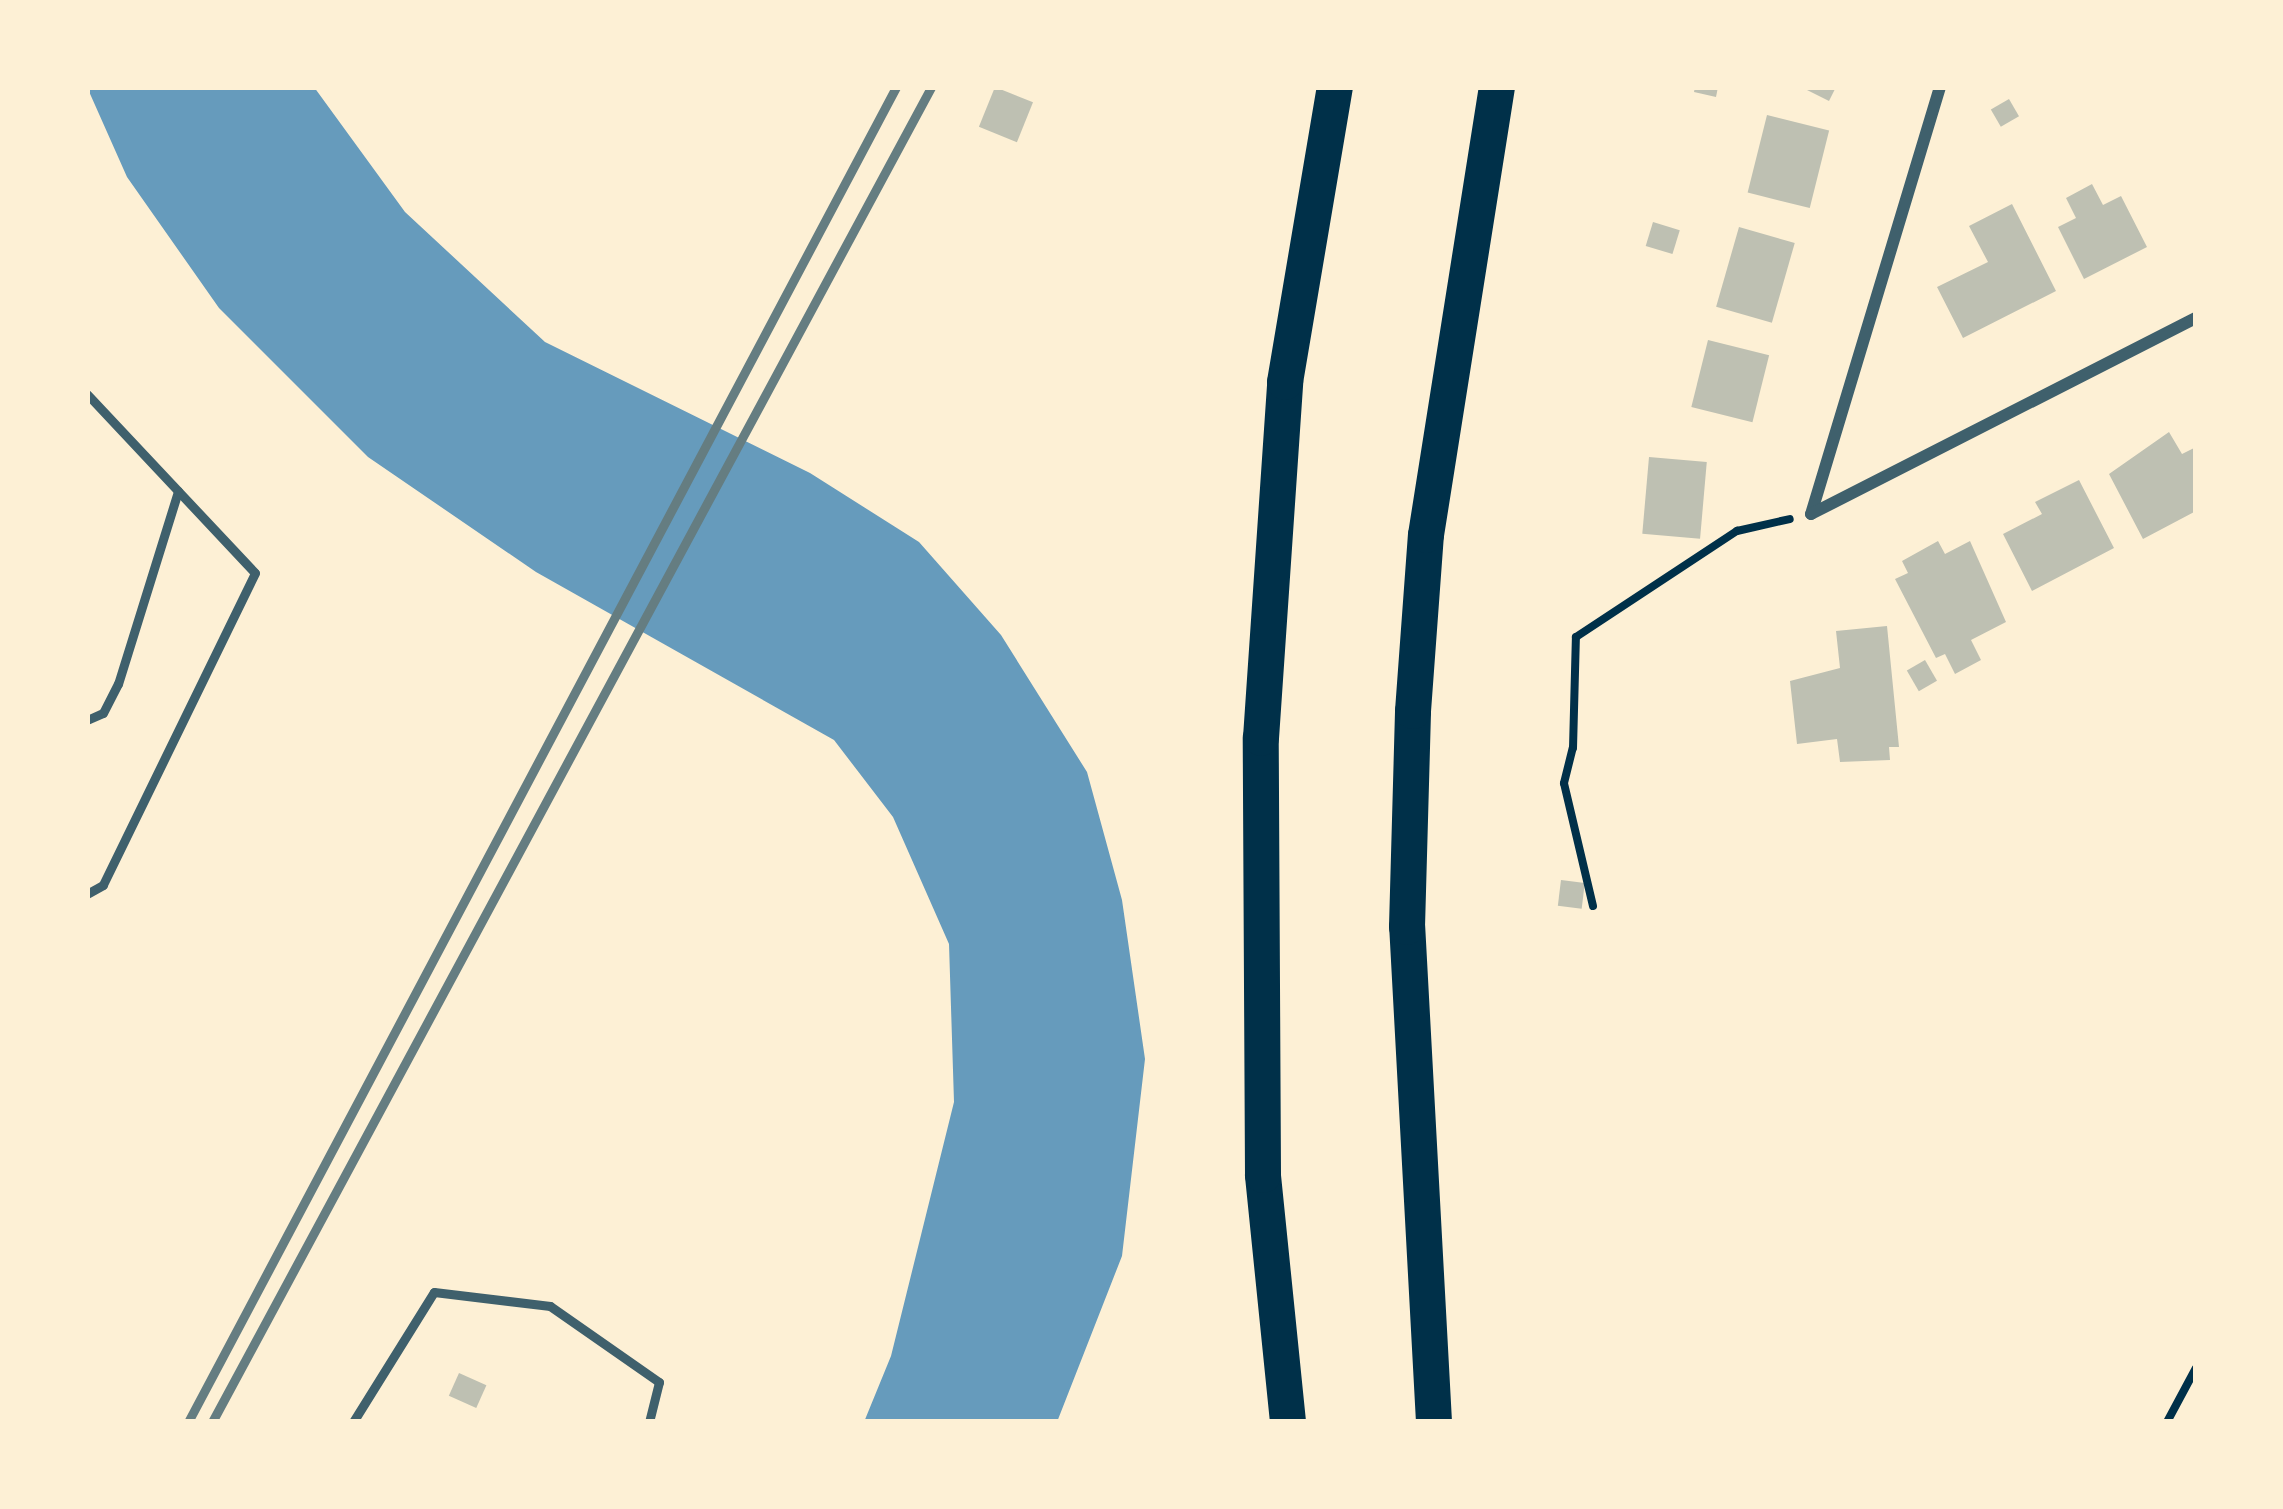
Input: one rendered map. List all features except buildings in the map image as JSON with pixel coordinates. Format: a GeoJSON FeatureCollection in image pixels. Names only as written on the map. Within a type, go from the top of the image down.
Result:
{"type":"FeatureCollection","features":[{"type":"Feature","properties":{"kind":"highway"},"geometry":{"type":"LineString","coordinates":[[1288,1422],[1263,1175],[1261,739],[1285,382],[1335,87]]}},
{"type":"Feature","properties":{"kind":"highway"},"geometry":{"type":"LineString","coordinates":[[1434,1422],[1411,1060],[1413,711],[1426,535],[1496,87]]}},
{"type":"Feature","properties":{"kind":"street"},"geometry":{"type":"LineString","coordinates":[[1811,514],[1940,87]]}},
{"type":"Feature","properties":{"kind":"street"},"geometry":{"type":"LineString","coordinates":[[1811,514],[2196,318]]}},
{"type":"Feature","properties":{"kind":"lane"},"geometry":{"type":"LineString","coordinates":[[87,394],[255,573],[103,885],[87,894]]}},
{"type":"Feature","properties":{"kind":"lane"},"geometry":{"type":"LineString","coordinates":[[87,720],[103,712],[118,684],[178,491]]}},
{"type":"Feature","properties":{"kind":"lane"},"geometry":{"type":"LineString","coordinates":[[353,1422],[434,1292],[550,1306],[659,1382],[649,1422]]}},
{"type":"Feature","properties":{"kind":"path"},"geometry":{"type":"LineString","coordinates":[[1593,906],[1564,783],[1573,748],[1576,637],[1737,531],[1811,514]]}},
{"type":"Feature","properties":{"kind":"path"},"geometry":{"type":"LineString","coordinates":[[2167,1422],[2196,1368]]}},
{"type":"Feature","properties":{"kind":"water"},"geometry":{"type":"Polygon","coordinates":[[[87,87],[314,87],[405,212],[545,342],[810,473],[919,542],[1001,635],[1087,772],[1122,900],[1145,1059],[1122,1256],[1057,1422],[864,1422],[891,1356],[954,1102],[949,944],[893,817],[834,740],[536,572],[368,457],[219,308],[127,177],[87,87]]]}},
{"type":"Feature","properties":{"kind":"railway"},"geometry":{"type":"LineString","coordinates":[[188,1422],[896,87]]}},
{"type":"Feature","properties":{"kind":"railway"},"geometry":{"type":"LineString","coordinates":[[212,1422],[931,87]]}}]}
